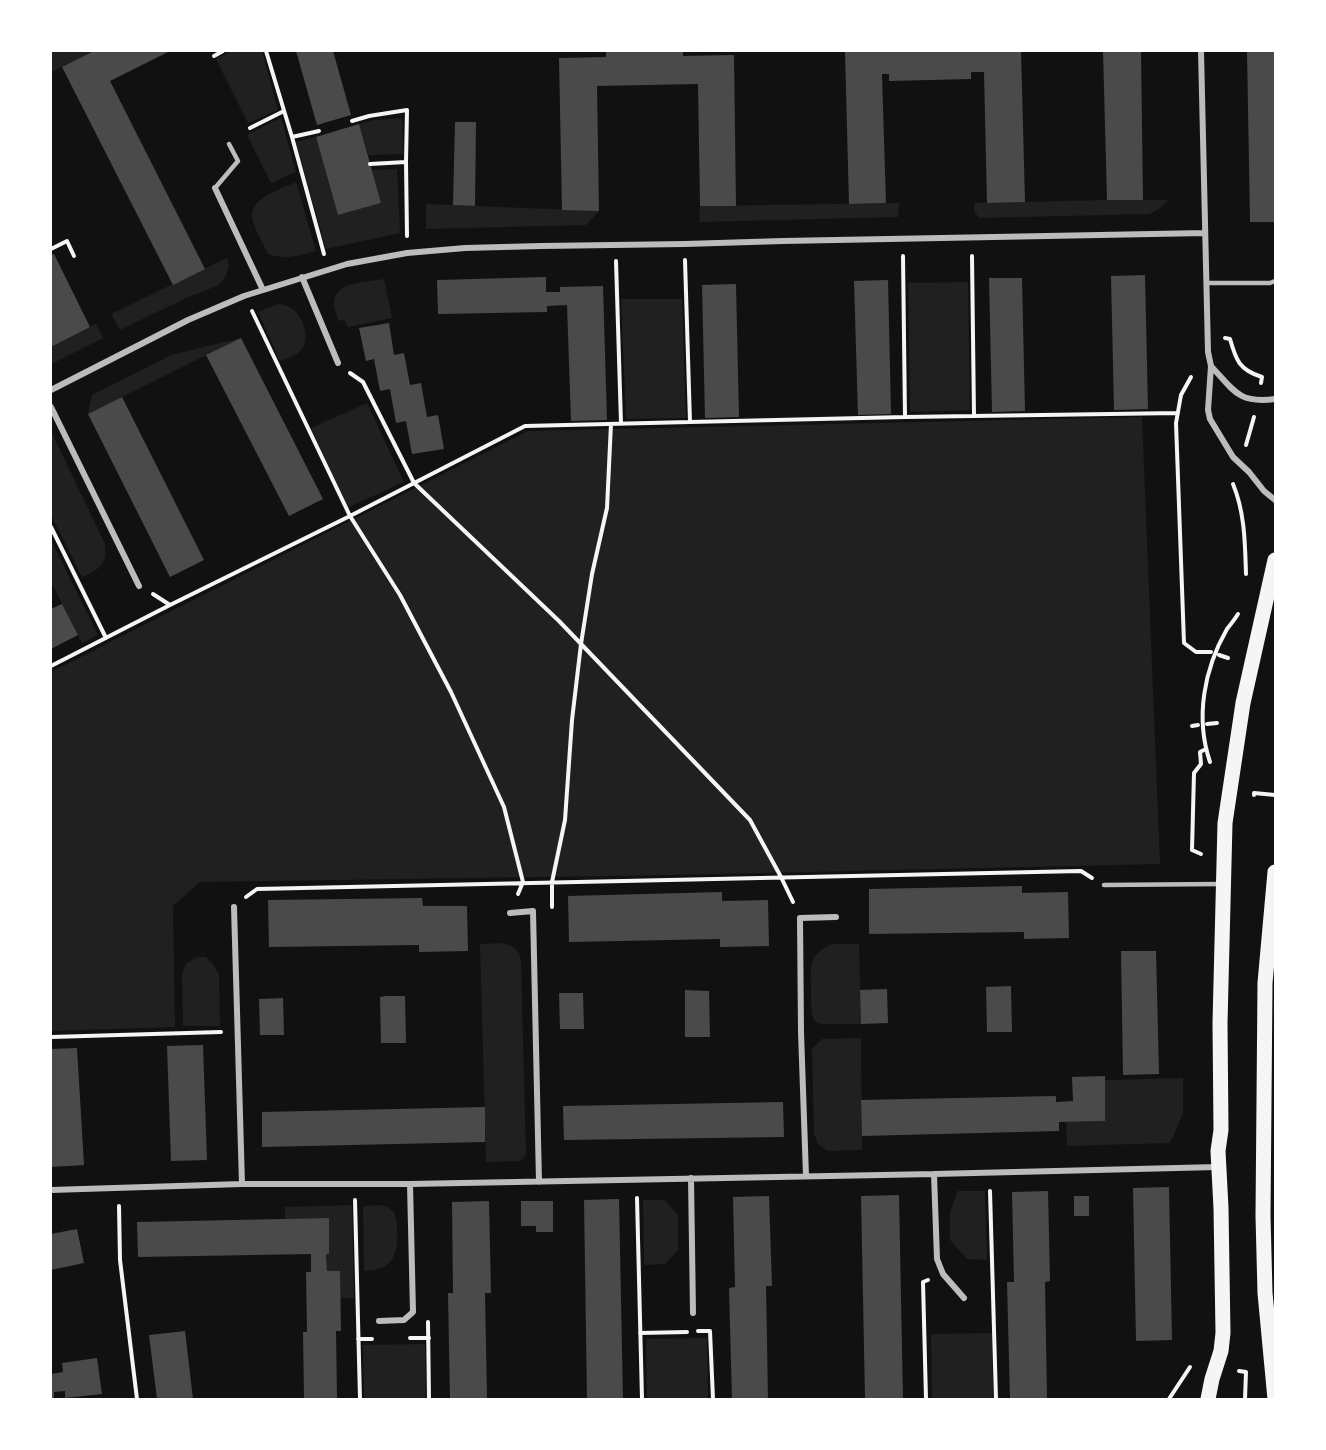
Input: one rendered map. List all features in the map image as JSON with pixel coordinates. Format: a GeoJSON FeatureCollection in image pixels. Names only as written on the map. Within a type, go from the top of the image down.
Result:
{"type":"FeatureCollection","features":[{"type":"Feature","properties":{"kind":"main road"},"geometry":{"type":"LineString","coordinates":[[1208,1399],[1221,1351],[1223,1333],[1218,1150],[1221,1130],[1220,1023],[1225,823],[1243,703],[1275,560]]}},
{"type":"Feature","properties":{"kind":"main road"},"geometry":{"type":"LineString","coordinates":[[1275,872],[1273,920],[1264,983],[1263,1216],[1265,1293],[1275,1399]]}},
{"type":"Feature","properties":{"kind":"street"},"geometry":{"type":"LineString","coordinates":[[1201,51],[1208,352],[1211,366],[1208,410],[1210,419],[1233,457],[1275,500]]}},
{"type":"Feature","properties":{"kind":"street"},"geometry":{"type":"LineString","coordinates":[[216,188],[263,290]]}},
{"type":"Feature","properties":{"kind":"street"},"geometry":{"type":"LineString","coordinates":[[51,390],[188,320],[244,296],[328,269],[407,253],[465,248],[1205,233]]}},
{"type":"Feature","properties":{"kind":"street"},"geometry":{"type":"LineString","coordinates":[[302,277],[338,363]]}},
{"type":"Feature","properties":{"kind":"street"},"geometry":{"type":"LineString","coordinates":[[1211,366],[1239,396],[1258,402],[1275,399]]}},
{"type":"Feature","properties":{"kind":"street"},"geometry":{"type":"LineString","coordinates":[[51,407],[139,586]]}},
{"type":"Feature","properties":{"kind":"street"},"geometry":{"type":"LineString","coordinates":[[234,907],[242,1184]]}},
{"type":"Feature","properties":{"kind":"street"},"geometry":{"type":"LineString","coordinates":[[510,913],[533,911],[539,1182]]}},
{"type":"Feature","properties":{"kind":"street"},"geometry":{"type":"LineString","coordinates":[[806,1176],[800,918],[836,917]]}},
{"type":"Feature","properties":{"kind":"street"},"geometry":{"type":"LineString","coordinates":[[51,1190],[242,1184],[410,1184],[934,1174],[1219,1166]]}},
{"type":"Feature","properties":{"kind":"street"},"geometry":{"type":"LineString","coordinates":[[934,1174],[937,1259],[943,1274],[964,1298]]}},
{"type":"Feature","properties":{"kind":"street"},"geometry":{"type":"LineString","coordinates":[[691,1178],[693,1313]]}},
{"type":"Feature","properties":{"kind":"street"},"geometry":{"type":"LineString","coordinates":[[379,1321],[404,1320],[413,1312],[410,1184]]}},
{"type":"Feature","properties":{"kind":"lane"},"geometry":{"type":"LineString","coordinates":[[216,188],[238,161],[229,144]]}},
{"type":"Feature","properties":{"kind":"lane"},"geometry":{"type":"LineString","coordinates":[[1207,283],[1270,283],[1275,281]]}},
{"type":"Feature","properties":{"kind":"lane"},"geometry":{"type":"LineString","coordinates":[[1104,885],[1223,884]]}},
{"type":"Feature","properties":{"kind":"path"},"geometry":{"type":"LineString","coordinates":[[214,56],[223,51]]}},
{"type":"Feature","properties":{"kind":"path"},"geometry":{"type":"LineString","coordinates":[[266,51],[328,269]]}},
{"type":"Feature","properties":{"kind":"path"},"geometry":{"type":"LineString","coordinates":[[352,121],[407,110],[407,253]]}},
{"type":"Feature","properties":{"kind":"path"},"geometry":{"type":"LineString","coordinates":[[250,128],[284,111]]}},
{"type":"Feature","properties":{"kind":"path"},"geometry":{"type":"LineString","coordinates":[[292,137],[319,131]]}},
{"type":"Feature","properties":{"kind":"path"},"geometry":{"type":"LineString","coordinates":[[370,164],[406,162]]}},
{"type":"Feature","properties":{"kind":"path"},"geometry":{"type":"LineString","coordinates":[[972,237],[974,416]]}},
{"type":"Feature","properties":{"kind":"path"},"geometry":{"type":"LineString","coordinates":[[903,238],[905,417]]}},
{"type":"Feature","properties":{"kind":"path"},"geometry":{"type":"LineString","coordinates":[[51,249],[67,241],[74,256]]}},
{"type":"Feature","properties":{"kind":"path"},"geometry":{"type":"LineString","coordinates":[[685,244],[690,422]]}},
{"type":"Feature","properties":{"kind":"path"},"geometry":{"type":"LineString","coordinates":[[616,245],[621,423]]}},
{"type":"Feature","properties":{"kind":"path"},"geometry":{"type":"LineString","coordinates":[[244,296],[350,516],[400,595],[451,692],[504,807],[523,882]]}},
{"type":"Feature","properties":{"kind":"path"},"geometry":{"type":"LineString","coordinates":[[1224,337],[1230,339],[1234,354],[1242,368],[1262,377],[1261,386]]}},
{"type":"Feature","properties":{"kind":"path"},"geometry":{"type":"LineString","coordinates":[[338,363],[363,382],[414,483],[559,621],[750,820],[782,877],[800,918]]}},
{"type":"Feature","properties":{"kind":"path"},"geometry":{"type":"LineString","coordinates":[[1211,366],[1194,371],[1181,394],[1176,423],[1184,643],[1196,652],[1211,652]]}},
{"type":"Feature","properties":{"kind":"path"},"geometry":{"type":"LineString","coordinates":[[51,666],[525,426],[1178,413]]}},
{"type":"Feature","properties":{"kind":"path"},"geometry":{"type":"LineString","coordinates":[[1244,447],[1255,417]]}},
{"type":"Feature","properties":{"kind":"path"},"geometry":{"type":"LineString","coordinates":[[552,882],[565,820],[572,720],[581,644],[592,574],[607,508],[611,424]]}},
{"type":"Feature","properties":{"kind":"path"},"geometry":{"type":"LineString","coordinates":[[1233,457],[1230,477],[1239,500],[1245,544],[1246,575],[1252,556]]}},
{"type":"Feature","properties":{"kind":"path"},"geometry":{"type":"LineString","coordinates":[[51,527],[106,638]]}},
{"type":"Feature","properties":{"kind":"path"},"geometry":{"type":"LineString","coordinates":[[139,586],[170,605]]}},
{"type":"Feature","properties":{"kind":"path"},"geometry":{"type":"LineString","coordinates":[[1231,779],[1213,767],[1206,749],[1203,714],[1207,679],[1215,653],[1228,627],[1240,610]]}},
{"type":"Feature","properties":{"kind":"path"},"geometry":{"type":"LineString","coordinates":[[1219,655],[1228,658]]}},
{"type":"Feature","properties":{"kind":"path"},"geometry":{"type":"LineString","coordinates":[[1207,724],[1217,723]]}},
{"type":"Feature","properties":{"kind":"path"},"geometry":{"type":"LineString","coordinates":[[1191,726],[1198,725]]}},
{"type":"Feature","properties":{"kind":"path"},"geometry":{"type":"LineString","coordinates":[[1197,852],[1192,850],[1194,773],[1201,764],[1200,752],[1206,749]]}},
{"type":"Feature","properties":{"kind":"path"},"geometry":{"type":"LineString","coordinates":[[1263,794],[1275,795]]}},
{"type":"Feature","properties":{"kind":"path"},"geometry":{"type":"LineString","coordinates":[[1194,820],[1201,821]]}},
{"type":"Feature","properties":{"kind":"path"},"geometry":{"type":"LineString","coordinates":[[234,907],[257,889],[523,882],[1081,871],[1104,885]]}},
{"type":"Feature","properties":{"kind":"path"},"geometry":{"type":"LineString","coordinates":[[51,1037],[238,1032]]}},
{"type":"Feature","properties":{"kind":"path"},"geometry":{"type":"LineString","coordinates":[[990,1172],[996,1399]]}},
{"type":"Feature","properties":{"kind":"path"},"geometry":{"type":"LineString","coordinates":[[636,1179],[642,1399]]}},
{"type":"Feature","properties":{"kind":"path"},"geometry":{"type":"LineString","coordinates":[[354,1184],[360,1399]]}},
{"type":"Feature","properties":{"kind":"path"},"geometry":{"type":"LineString","coordinates":[[119,1188],[120,1260],[137,1399]]}},
{"type":"Feature","properties":{"kind":"path"},"geometry":{"type":"LineString","coordinates":[[926,1399],[923,1282],[943,1274]]}},
{"type":"Feature","properties":{"kind":"path"},"geometry":{"type":"LineString","coordinates":[[640,1333],[710,1331],[713,1399]]}},
{"type":"Feature","properties":{"kind":"path"},"geometry":{"type":"LineString","coordinates":[[1169,1399],[1194,1362]]}},
{"type":"Feature","properties":{"kind":"path"},"geometry":{"type":"LineString","coordinates":[[1238,1371],[1246,1372],[1245,1399]]}},
{"type":"Feature","properties":{"kind":"shaded area"},"geometry":{"type":"Polygon","coordinates":[[[51,51],[94,51],[51,72],[51,51]]]}},
{"type":"Feature","properties":{"kind":"shaded area"},"geometry":{"type":"Polygon","coordinates":[[[231,51],[262,51],[278,110],[248,123],[216,59],[231,51]]]}},
{"type":"Feature","properties":{"kind":"shaded area"},"geometry":{"type":"Polygon","coordinates":[[[281,118],[296,172],[271,183],[247,135],[281,118]]]}},
{"type":"Feature","properties":{"kind":"shaded area"},"geometry":{"type":"Polygon","coordinates":[[[402,118],[403,154],[368,155],[359,124],[402,118]]]}},
{"type":"Feature","properties":{"kind":"shaded area"},"geometry":{"type":"Polygon","coordinates":[[[316,137],[338,215],[381,203],[372,170],[397,169],[400,233],[326,249],[296,142],[316,137]]]}},
{"type":"Feature","properties":{"kind":"shaded area"},"geometry":{"type":"Polygon","coordinates":[[[296,182],[316,251],[287,257],[268,254],[252,218],[254,208],[263,198],[296,182]]]}},
{"type":"Feature","properties":{"kind":"shaded area"},"geometry":{"type":"Polygon","coordinates":[[[1168,200],[1159,209],[1149,214],[979,218],[974,211],[975,203],[1168,200]]]}},
{"type":"Feature","properties":{"kind":"shaded area"},"geometry":{"type":"Polygon","coordinates":[[[899,203],[898,217],[699,222],[700,206],[899,203]]]}},
{"type":"Feature","properties":{"kind":"shaded area"},"geometry":{"type":"Polygon","coordinates":[[[426,204],[599,211],[586,225],[426,229],[426,204]]]}},
{"type":"Feature","properties":{"kind":"shaded area"},"geometry":{"type":"Polygon","coordinates":[[[227,258],[229,266],[226,276],[219,285],[186,298],[120,330],[111,314],[227,258]]]}},
{"type":"Feature","properties":{"kind":"shaded area"},"geometry":{"type":"Polygon","coordinates":[[[384,279],[392,318],[348,327],[344,320],[339,321],[334,303],[335,296],[340,290],[361,282],[384,279]]]}},
{"type":"Feature","properties":{"kind":"shaded area"},"geometry":{"type":"Polygon","coordinates":[[[968,282],[970,410],[910,412],[908,283],[968,282]]]}},
{"type":"Feature","properties":{"kind":"shaded area"},"geometry":{"type":"Polygon","coordinates":[[[621,299],[682,299],[686,418],[626,419],[621,299]]]}},
{"type":"Feature","properties":{"kind":"shaded area"},"geometry":{"type":"Polygon","coordinates":[[[279,304],[288,306],[298,314],[304,326],[306,338],[300,351],[280,361],[258,312],[279,304]]]}},
{"type":"Feature","properties":{"kind":"shaded area"},"geometry":{"type":"Polygon","coordinates":[[[96,324],[103,338],[51,364],[51,347],[96,324]]]}},
{"type":"Feature","properties":{"kind":"shaded area"},"geometry":{"type":"Polygon","coordinates":[[[241,338],[88,414],[92,395],[171,355],[241,338]]]}},
{"type":"Feature","properties":{"kind":"shaded area"},"geometry":{"type":"Polygon","coordinates":[[[367,403],[404,482],[347,508],[311,428],[367,403]]]}},
{"type":"Feature","properties":{"kind":"shaded area"},"geometry":{"type":"Polygon","coordinates":[[[1142,417],[1160,864],[674,875],[200,882],[173,906],[175,1027],[51,1031],[51,672],[528,431],[1142,417]]]}},
{"type":"Feature","properties":{"kind":"shaded area"},"geometry":{"type":"Polygon","coordinates":[[[51,431],[105,544],[105,557],[101,565],[82,577],[51,515],[51,431]]]}},
{"type":"Feature","properties":{"kind":"shaded area"},"geometry":{"type":"Polygon","coordinates":[[[51,540],[98,635],[82,643],[51,582],[51,540]]]}},
{"type":"Feature","properties":{"kind":"shaded area"},"geometry":{"type":"Polygon","coordinates":[[[502,943],[515,948],[521,960],[526,1155],[521,1161],[486,1162],[480,944],[502,943]]]}},
{"type":"Feature","properties":{"kind":"shaded area"},"geometry":{"type":"Polygon","coordinates":[[[832,944],[859,944],[861,1024],[821,1024],[815,1021],[812,1015],[811,966],[819,951],[832,944]]]}},
{"type":"Feature","properties":{"kind":"shaded area"},"geometry":{"type":"Polygon","coordinates":[[[197,957],[206,957],[219,974],[220,1026],[183,1026],[182,973],[187,963],[197,957]]]}},
{"type":"Feature","properties":{"kind":"shaded area"},"geometry":{"type":"Polygon","coordinates":[[[861,1038],[862,1150],[827,1151],[818,1144],[814,1134],[812,1049],[822,1039],[861,1038]]]}},
{"type":"Feature","properties":{"kind":"shaded area"},"geometry":{"type":"Polygon","coordinates":[[[1183,1078],[1183,1114],[1170,1143],[1067,1146],[1066,1122],[1105,1121],[1105,1080],[1183,1078]]]}},
{"type":"Feature","properties":{"kind":"shaded area"},"geometry":{"type":"Polygon","coordinates":[[[958,1191],[985,1191],[987,1260],[967,1259],[950,1240],[950,1212],[958,1191]]]}},
{"type":"Feature","properties":{"kind":"shaded area"},"geometry":{"type":"Polygon","coordinates":[[[643,1200],[665,1200],[678,1215],[678,1250],[665,1264],[644,1265],[643,1200]]]}},
{"type":"Feature","properties":{"kind":"shaded area"},"geometry":{"type":"Polygon","coordinates":[[[352,1205],[354,1298],[340,1298],[327,1271],[329,1218],[285,1219],[285,1207],[352,1205]]]}},
{"type":"Feature","properties":{"kind":"shaded area"},"geometry":{"type":"Polygon","coordinates":[[[380,1205],[394,1212],[397,1224],[397,1246],[392,1259],[386,1266],[364,1271],[363,1206],[380,1205]]]}},
{"type":"Feature","properties":{"kind":"shaded area"},"geometry":{"type":"Polygon","coordinates":[[[992,1333],[993,1399],[932,1399],[931,1334],[992,1333]]]}},
{"type":"Feature","properties":{"kind":"shaded area"},"geometry":{"type":"Polygon","coordinates":[[[707,1338],[708,1399],[647,1399],[646,1339],[707,1338]]]}},
{"type":"Feature","properties":{"kind":"shaded area"},"geometry":{"type":"Polygon","coordinates":[[[425,1344],[426,1399],[364,1399],[363,1345],[425,1344]]]}},
{"type":"Feature","properties":{"kind":"building"},"geometry":{"type":"Polygon","coordinates":[[[94,51],[170,51],[110,81],[205,269],[173,285],[62,67],[94,51]]]}},
{"type":"Feature","properties":{"kind":"building"},"geometry":{"type":"Polygon","coordinates":[[[296,51],[333,51],[351,115],[317,125],[296,51]]]}},
{"type":"Feature","properties":{"kind":"building"},"geometry":{"type":"Polygon","coordinates":[[[606,51],[683,51],[683,56],[734,55],[736,206],[700,206],[698,84],[597,86],[599,211],[562,210],[559,58],[606,57],[606,51]]]}},
{"type":"Feature","properties":{"kind":"building"},"geometry":{"type":"Polygon","coordinates":[[[1021,51],[1025,202],[987,203],[984,72],[971,72],[971,79],[889,81],[889,74],[882,74],[886,203],[849,204],[845,52],[1021,51]]]}},
{"type":"Feature","properties":{"kind":"building"},"geometry":{"type":"Polygon","coordinates":[[[1103,51],[1141,51],[1143,200],[1107,200],[1103,51]]]}},
{"type":"Feature","properties":{"kind":"building"},"geometry":{"type":"Polygon","coordinates":[[[1247,51],[1275,51],[1275,222],[1250,222],[1247,51]]]}},
{"type":"Feature","properties":{"kind":"building"},"geometry":{"type":"Polygon","coordinates":[[[455,122],[476,122],[475,206],[453,205],[455,122]]]}},
{"type":"Feature","properties":{"kind":"building"},"geometry":{"type":"Polygon","coordinates":[[[359,124],[381,203],[338,215],[316,137],[359,124]]]}},
{"type":"Feature","properties":{"kind":"building"},"geometry":{"type":"Polygon","coordinates":[[[54,254],[90,327],[51,347],[51,255],[54,254]]]}},
{"type":"Feature","properties":{"kind":"building"},"geometry":{"type":"Polygon","coordinates":[[[1145,275],[1148,409],[1114,410],[1111,276],[1145,275]]]}},
{"type":"Feature","properties":{"kind":"building"},"geometry":{"type":"Polygon","coordinates":[[[546,277],[546,292],[560,292],[560,287],[603,286],[607,420],[571,421],[567,305],[547,306],[547,312],[438,314],[437,280],[546,277]]]}},
{"type":"Feature","properties":{"kind":"building"},"geometry":{"type":"Polygon","coordinates":[[[989,278],[1022,278],[1025,411],[992,412],[989,278]]]}},
{"type":"Feature","properties":{"kind":"building"},"geometry":{"type":"Polygon","coordinates":[[[888,280],[891,414],[858,415],[854,281],[888,280]]]}},
{"type":"Feature","properties":{"kind":"building"},"geometry":{"type":"Polygon","coordinates":[[[736,284],[739,417],[705,418],[702,285],[736,284]]]}},
{"type":"Feature","properties":{"kind":"building"},"geometry":{"type":"Polygon","coordinates":[[[389,323],[394,355],[404,353],[410,385],[421,383],[427,417],[438,415],[444,449],[412,454],[406,421],[396,423],[390,389],[380,391],[374,359],[366,361],[359,328],[389,323]]]}},
{"type":"Feature","properties":{"kind":"building"},"geometry":{"type":"Polygon","coordinates":[[[241,338],[323,499],[289,516],[206,355],[241,338]]]}},
{"type":"Feature","properties":{"kind":"building"},"geometry":{"type":"Polygon","coordinates":[[[122,397],[204,560],[170,577],[88,414],[122,397]]]}},
{"type":"Feature","properties":{"kind":"building"},"geometry":{"type":"Polygon","coordinates":[[[62,604],[78,635],[51,649],[51,609],[62,604]]]}},
{"type":"Feature","properties":{"kind":"building"},"geometry":{"type":"Polygon","coordinates":[[[1022,886],[1022,893],[1068,892],[1069,938],[1024,939],[1024,932],[869,934],[869,889],[1022,886]]]}},
{"type":"Feature","properties":{"kind":"building"},"geometry":{"type":"Polygon","coordinates":[[[722,892],[722,901],[768,900],[769,946],[720,947],[720,939],[569,942],[568,896],[722,892]]]}},
{"type":"Feature","properties":{"kind":"building"},"geometry":{"type":"Polygon","coordinates":[[[422,898],[423,906],[467,906],[468,951],[419,952],[419,945],[269,947],[268,900],[422,898]]]}},
{"type":"Feature","properties":{"kind":"building"},"geometry":{"type":"Polygon","coordinates":[[[1121,951],[1156,951],[1159,1074],[1123,1075],[1121,951]]]}},
{"type":"Feature","properties":{"kind":"building"},"geometry":{"type":"Polygon","coordinates":[[[1011,986],[1012,1032],[987,1032],[986,987],[1011,986]]]}},
{"type":"Feature","properties":{"kind":"building"},"geometry":{"type":"Polygon","coordinates":[[[887,989],[888,1023],[861,1024],[860,990],[887,989]]]}},
{"type":"Feature","properties":{"kind":"building"},"geometry":{"type":"Polygon","coordinates":[[[685,990],[709,991],[710,1037],[685,1037],[685,990]]]}},
{"type":"Feature","properties":{"kind":"building"},"geometry":{"type":"Polygon","coordinates":[[[559,993],[583,993],[584,1029],[560,1029],[559,993]]]}},
{"type":"Feature","properties":{"kind":"building"},"geometry":{"type":"Polygon","coordinates":[[[405,996],[406,1043],[381,1043],[380,997],[405,996]]]}},
{"type":"Feature","properties":{"kind":"building"},"geometry":{"type":"Polygon","coordinates":[[[283,998],[284,1035],[260,1035],[259,999],[283,998]]]}},
{"type":"Feature","properties":{"kind":"building"},"geometry":{"type":"Polygon","coordinates":[[[203,1045],[207,1160],[171,1161],[167,1046],[203,1045]]]}},
{"type":"Feature","properties":{"kind":"building"},"geometry":{"type":"Polygon","coordinates":[[[77,1048],[84,1165],[51,1167],[51,1049],[77,1048]]]}},
{"type":"Feature","properties":{"kind":"building"},"geometry":{"type":"Polygon","coordinates":[[[1105,1076],[1105,1121],[1059,1122],[1059,1131],[862,1136],[861,1100],[1056,1096],[1056,1102],[1073,1101],[1072,1077],[1105,1076]]]}},
{"type":"Feature","properties":{"kind":"building"},"geometry":{"type":"Polygon","coordinates":[[[783,1102],[784,1137],[564,1140],[563,1106],[783,1102]]]}},
{"type":"Feature","properties":{"kind":"building"},"geometry":{"type":"Polygon","coordinates":[[[485,1107],[485,1142],[262,1147],[262,1112],[485,1107]]]}},
{"type":"Feature","properties":{"kind":"building"},"geometry":{"type":"Polygon","coordinates":[[[1169,1187],[1172,1340],[1136,1341],[1133,1188],[1169,1187]]]}},
{"type":"Feature","properties":{"kind":"building"},"geometry":{"type":"Polygon","coordinates":[[[1048,1191],[1050,1281],[1045,1282],[1047,1399],[1010,1399],[1007,1282],[1014,1282],[1012,1192],[1048,1191]]]}},
{"type":"Feature","properties":{"kind":"building"},"geometry":{"type":"Polygon","coordinates":[[[899,1195],[903,1399],[865,1399],[861,1196],[899,1195]]]}},
{"type":"Feature","properties":{"kind":"building"},"geometry":{"type":"Polygon","coordinates":[[[769,1196],[772,1286],[766,1286],[768,1399],[732,1399],[729,1288],[735,1287],[733,1197],[769,1196]]]}},
{"type":"Feature","properties":{"kind":"building"},"geometry":{"type":"Polygon","coordinates":[[[1074,1196],[1089,1196],[1089,1216],[1074,1216],[1074,1196]]]}},
{"type":"Feature","properties":{"kind":"building"},"geometry":{"type":"Polygon","coordinates":[[[619,1199],[623,1399],[587,1399],[584,1200],[619,1199]]]}},
{"type":"Feature","properties":{"kind":"building"},"geometry":{"type":"Polygon","coordinates":[[[489,1201],[491,1293],[485,1293],[487,1399],[450,1399],[448,1293],[453,1293],[452,1202],[489,1201]]]}},
{"type":"Feature","properties":{"kind":"building"},"geometry":{"type":"Polygon","coordinates":[[[521,1201],[553,1201],[553,1232],[536,1232],[536,1226],[521,1226],[521,1201]]]}},
{"type":"Feature","properties":{"kind":"building"},"geometry":{"type":"Polygon","coordinates":[[[329,1218],[327,1271],[340,1271],[341,1331],[336,1331],[337,1399],[304,1399],[303,1332],[307,1332],[306,1272],[311,1272],[311,1254],[138,1257],[137,1222],[329,1218]]]}},
{"type":"Feature","properties":{"kind":"building"},"geometry":{"type":"Polygon","coordinates":[[[77,1229],[84,1263],[51,1270],[51,1234],[77,1229]]]}},
{"type":"Feature","properties":{"kind":"building"},"geometry":{"type":"Polygon","coordinates":[[[185,1331],[193,1399],[157,1399],[149,1335],[185,1331]]]}},
{"type":"Feature","properties":{"kind":"building"},"geometry":{"type":"Polygon","coordinates":[[[97,1358],[102,1394],[65,1398],[65,1391],[54,1392],[54,1399],[51,1399],[51,1374],[63,1372],[62,1363],[97,1358]]]}}]}
